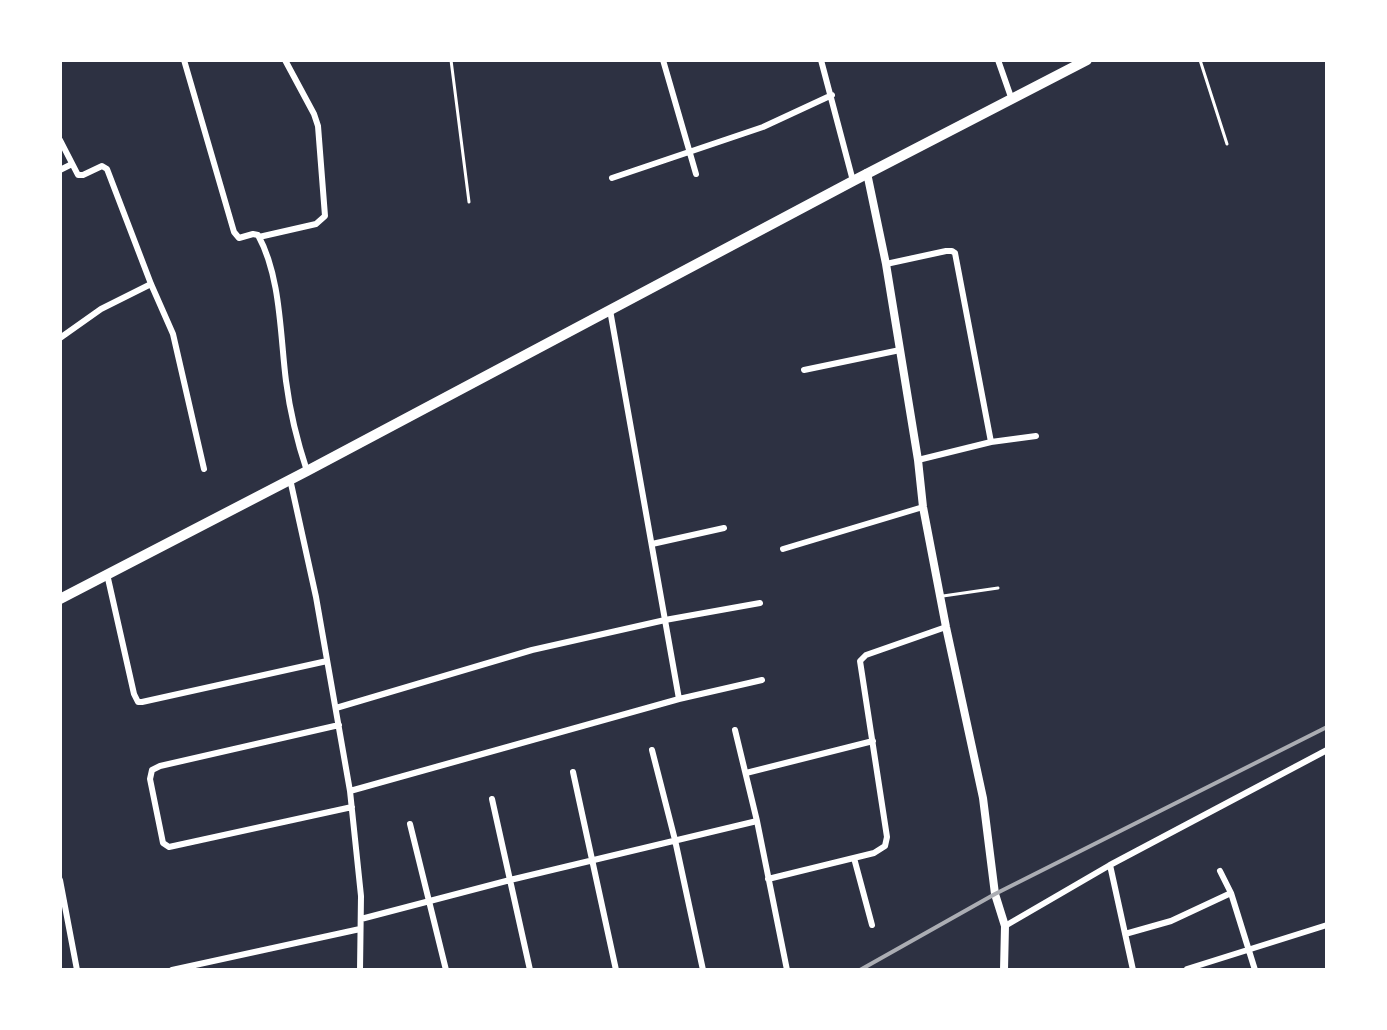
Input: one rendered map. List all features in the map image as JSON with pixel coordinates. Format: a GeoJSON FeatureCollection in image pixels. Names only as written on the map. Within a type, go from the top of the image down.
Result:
{"type":"FeatureCollection","features":[{"type":"Feature","properties":{"kind":"main road"},"geometry":{"type":"LineString","coordinates":[[60,599],[307,471],[867,173],[1087,60]]}},
{"type":"Feature","properties":{"kind":"street"},"geometry":{"type":"LineString","coordinates":[[184,60],[234,232],[239,238],[253,234],[259,237],[316,224],[325,216],[318,126],[285,60]]}},
{"type":"Feature","properties":{"kind":"street"},"geometry":{"type":"LineString","coordinates":[[663,60],[696,174]]}},
{"type":"Feature","properties":{"kind":"street"},"geometry":{"type":"LineString","coordinates":[[821,60],[853,181]]}},
{"type":"Feature","properties":{"kind":"street"},"geometry":{"type":"LineString","coordinates":[[998,60],[1012,100]]}},
{"type":"Feature","properties":{"kind":"street"},"geometry":{"type":"LineString","coordinates":[[612,177],[763,127],[832,95]]}},
{"type":"Feature","properties":{"kind":"street"},"geometry":{"type":"LineString","coordinates":[[60,140],[80,175],[102,166],[107,169],[151,284],[173,334],[204,469]]}},
{"type":"Feature","properties":{"kind":"street"},"geometry":{"type":"LineString","coordinates":[[60,170],[72,164]]}},
{"type":"Feature","properties":{"kind":"street"},"geometry":{"type":"LineString","coordinates":[[867,173],[886,264],[918,460],[923,507],[982,798],[995,894],[1005,926],[1004,970]]}},
{"type":"Feature","properties":{"kind":"street"},"geometry":{"type":"LineString","coordinates":[[259,237],[270,264],[290,407],[307,471]]}},
{"type":"Feature","properties":{"kind":"street"},"geometry":{"type":"LineString","coordinates":[[886,264],[946,251],[952,251],[955,254],[991,442]]}},
{"type":"Feature","properties":{"kind":"street"},"geometry":{"type":"LineString","coordinates":[[60,338],[101,309],[151,284]]}},
{"type":"Feature","properties":{"kind":"street"},"geometry":{"type":"LineString","coordinates":[[610,309],[679,699]]}},
{"type":"Feature","properties":{"kind":"street"},"geometry":{"type":"LineString","coordinates":[[804,370],[900,350]]}},
{"type":"Feature","properties":{"kind":"street"},"geometry":{"type":"LineString","coordinates":[[918,460],[991,442],[1036,436]]}},
{"type":"Feature","properties":{"kind":"street"},"geometry":{"type":"LineString","coordinates":[[290,479],[316,597],[350,791],[361,896],[360,970]]}},
{"type":"Feature","properties":{"kind":"street"},"geometry":{"type":"LineString","coordinates":[[783,549],[923,507]]}},
{"type":"Feature","properties":{"kind":"street"},"geometry":{"type":"LineString","coordinates":[[652,544],[724,528]]}},
{"type":"Feature","properties":{"kind":"street"},"geometry":{"type":"LineString","coordinates":[[107,574],[134,694],[138,702],[327,661]]}},
{"type":"Feature","properties":{"kind":"street"},"geometry":{"type":"LineString","coordinates":[[336,708],[532,650],[665,620],[760,603]]}},
{"type":"Feature","properties":{"kind":"street"},"geometry":{"type":"LineString","coordinates":[[768,879],[879,851],[885,846],[873,741],[860,661],[866,655],[946,627]]}},
{"type":"Feature","properties":{"kind":"street"},"geometry":{"type":"LineString","coordinates":[[350,791],[679,699],[762,680]]}},
{"type":"Feature","properties":{"kind":"street"},"geometry":{"type":"LineString","coordinates":[[339,725],[160,766],[152,770],[150,779],[162,838],[169,847],[352,807]]}},
{"type":"Feature","properties":{"kind":"street"},"geometry":{"type":"LineString","coordinates":[[735,730],[757,821],[787,970]]}},
{"type":"Feature","properties":{"kind":"street"},"geometry":{"type":"LineString","coordinates":[[746,773],[873,741]]}},
{"type":"Feature","properties":{"kind":"street"},"geometry":{"type":"LineString","coordinates":[[652,750],[675,840],[703,970]]}},
{"type":"Feature","properties":{"kind":"street"},"geometry":{"type":"LineString","coordinates":[[1005,926],[1110,865],[1327,750]]}},
{"type":"Feature","properties":{"kind":"street"},"geometry":{"type":"LineString","coordinates":[[573,772],[616,970]]}},
{"type":"Feature","properties":{"kind":"street"},"geometry":{"type":"LineString","coordinates":[[492,799],[530,970]]}},
{"type":"Feature","properties":{"kind":"street"},"geometry":{"type":"LineString","coordinates":[[361,919],[510,880],[757,821]]}},
{"type":"Feature","properties":{"kind":"street"},"geometry":{"type":"LineString","coordinates":[[410,824],[446,970]]}},
{"type":"Feature","properties":{"kind":"street"},"geometry":{"type":"LineString","coordinates":[[854,858],[872,925]]}},
{"type":"Feature","properties":{"kind":"street"},"geometry":{"type":"LineString","coordinates":[[1110,865],[1133,970]]}},
{"type":"Feature","properties":{"kind":"street"},"geometry":{"type":"LineString","coordinates":[[1220,871],[1231,893],[1255,970]]}},
{"type":"Feature","properties":{"kind":"street"},"geometry":{"type":"LineString","coordinates":[[60,879],[77,970]]}},
{"type":"Feature","properties":{"kind":"street"},"geometry":{"type":"LineString","coordinates":[[1125,934],[1171,921],[1231,893]]}},
{"type":"Feature","properties":{"kind":"street"},"geometry":{"type":"LineString","coordinates":[[1187,969],[1327,925]]}},
{"type":"Feature","properties":{"kind":"street"},"geometry":{"type":"LineString","coordinates":[[172,970],[360,929]]}},
{"type":"Feature","properties":{"kind":"lane"},"geometry":{"type":"LineString","coordinates":[[451,60],[469,202]]}},
{"type":"Feature","properties":{"kind":"lane"},"geometry":{"type":"LineString","coordinates":[[1200,60],[1227,144]]}},
{"type":"Feature","properties":{"kind":"lane"},"geometry":{"type":"LineString","coordinates":[[941,596],[998,588]]}},
{"type":"Feature","properties":{"kind":"railway"},"geometry":{"type":"LineString","coordinates":[[860,970],[995,894],[1327,727]]}}]}
